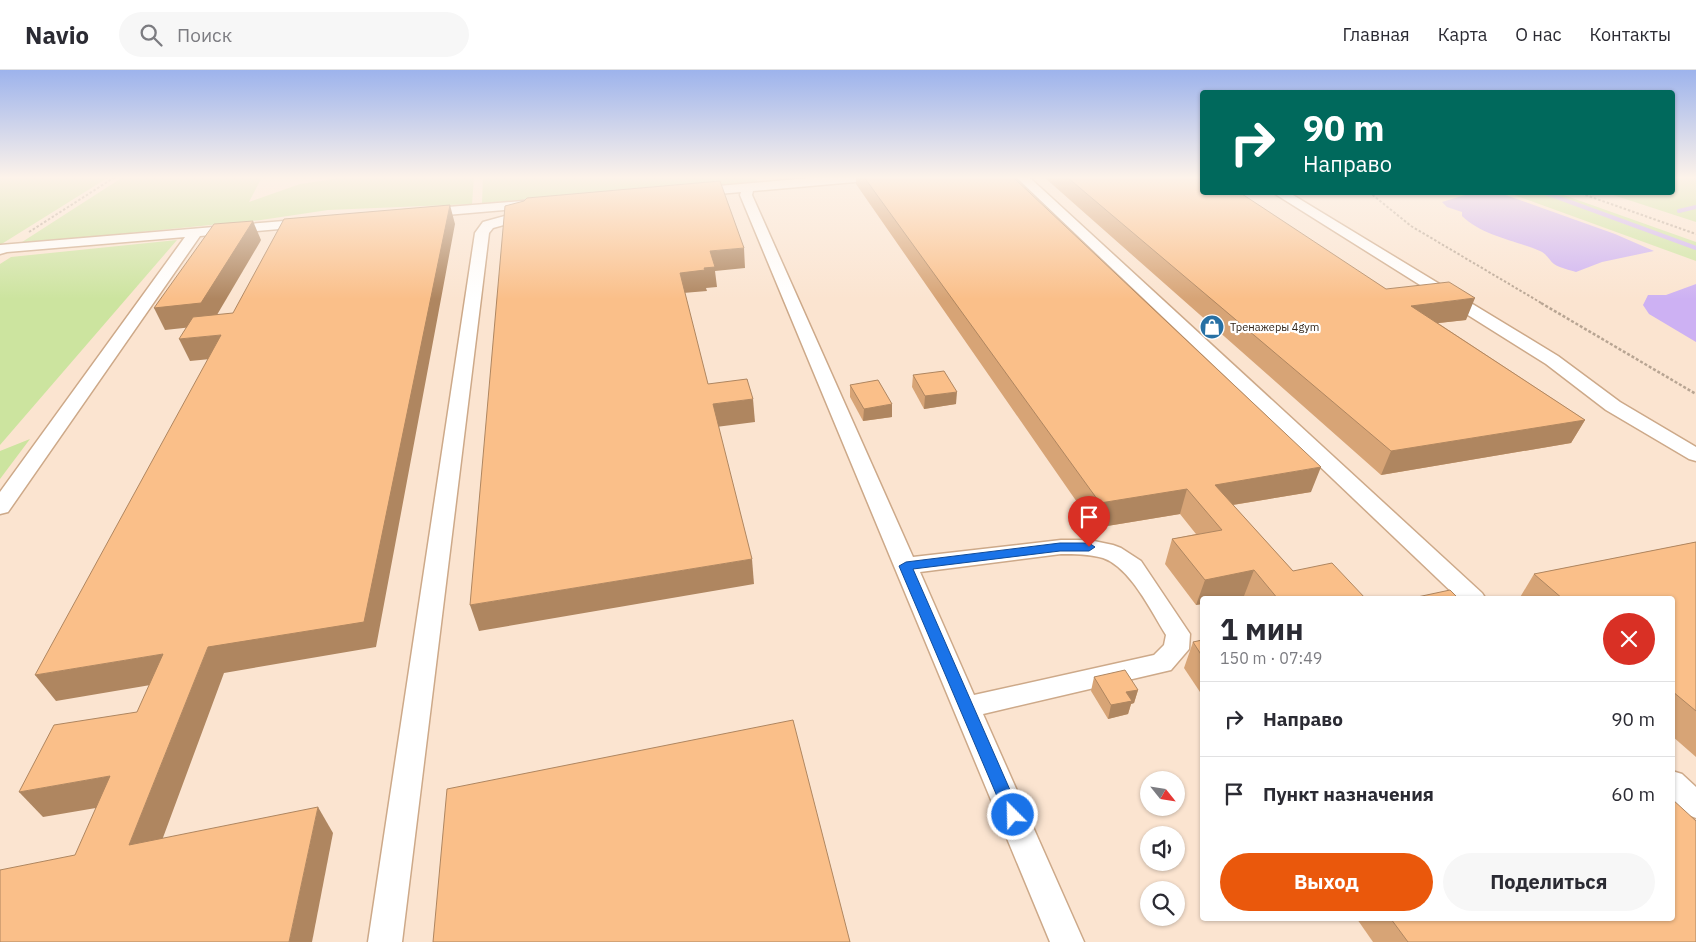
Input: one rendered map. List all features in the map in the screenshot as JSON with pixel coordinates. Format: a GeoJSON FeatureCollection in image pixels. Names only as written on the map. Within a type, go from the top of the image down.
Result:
{"type":"FeatureCollection","features":[{"type":"Feature","properties":{"kind":"lane"},"geometry":{"type":"LineString","coordinates":[[385,942],[482,233],[488,225],[509,218]]}},
{"type":"Feature","properties":{"kind":"lane"},"geometry":{"type":"LineString","coordinates":[[756,218],[1067,942]]}},
{"type":"Feature","properties":{"kind":"lane"},"geometry":{"type":"LineString","coordinates":[[1066,218],[1471,596]]}},
{"type":"Feature","properties":{"kind":"lane"},"geometry":{"type":"LineString","coordinates":[[1320,218],[1552,360],[1613,406],[1696,455]]}},
{"type":"Feature","properties":{"kind":"lane"},"geometry":{"type":"LineString","coordinates":[[2,249],[322,222]]}},
{"type":"Feature","properties":{"kind":"lane"},"geometry":{"type":"LineString","coordinates":[[40,245],[59,232]]}},
{"type":"Feature","properties":{"kind":"lane"},"geometry":{"type":"LineString","coordinates":[[0,507],[195,233]]}},
{"type":"Feature","properties":{"kind":"lane"},"geometry":{"type":"LineString","coordinates":[[906,566],[1060,547],[1089,547],[1113,552],[1133,566],[1178,634],[1176,649],[1162,663],[966,707]]}},
{"type":"Feature","properties":{"kind":"lane"},"geometry":{"type":"LineString","coordinates":[[1675,786],[1696,805]]}},
{"type":"Feature","properties":{"kind":"path"},"geometry":{"type":"LineString","coordinates":[[2,249],[51,218]]}},
{"type":"Feature","properties":{"kind":"path"},"geometry":{"type":"LineString","coordinates":[[1401,218],[1411,226],[1696,394]]}},
{"type":"Feature","properties":{"kind":"path"},"geometry":{"type":"LineString","coordinates":[[1650,218],[1696,234]]}},
{"type":"Feature","properties":{"kind":"green space"},"geometry":{"type":"Polygon","coordinates":[[[0,218],[44,218],[0,245],[0,218]]]}},
{"type":"Feature","properties":{"kind":"green space"},"geometry":{"type":"Polygon","coordinates":[[[60,218],[276,218],[261,220],[19,244],[60,218]]]}},
{"type":"Feature","properties":{"kind":"green space"},"geometry":{"type":"Polygon","coordinates":[[[1577,218],[1628,218],[1696,242],[1696,261],[1577,218]]]}},
{"type":"Feature","properties":{"kind":"green space"},"geometry":{"type":"Polygon","coordinates":[[[1683,218],[1696,218],[1696,222],[1683,218]]]}},
{"type":"Feature","properties":{"kind":"green space"},"geometry":{"type":"Polygon","coordinates":[[[177,240],[0,445],[0,264],[11,257],[177,240]]]}},
{"type":"Feature","properties":{"kind":"green space"},"geometry":{"type":"Polygon","coordinates":[[[30,439],[0,479],[0,451],[30,439]]]}},
{"type":"Feature","properties":{"kind":"shaded area"},"geometry":{"type":"Polygon","coordinates":[[[1464,218],[1569,218],[1615,234],[1654,251],[1602,262],[1576,272],[1559,267],[1540,251],[1489,233],[1464,218]]]}},
{"type":"Feature","properties":{"kind":"shaded area"},"geometry":{"type":"Polygon","coordinates":[[[1696,284],[1696,342],[1649,314],[1643,305],[1648,295],[1666,295],[1696,284]]]}},
{"type":"Feature","properties":{"kind":"building"},"geometry":{"type":"Polygon","coordinates":[[[447,218],[364,622],[208,647],[129,845],[318,807],[289,942],[0,942],[0,870],[75,855],[110,776],[19,792],[54,725],[137,712],[163,654],[35,675],[221,335],[179,339],[193,317],[233,313],[284,219],[447,218]]]}},
{"type":"Feature","properties":{"kind":"building"},"geometry":{"type":"Polygon","coordinates":[[[504,218],[733,218],[744,248],[710,251],[715,267],[680,273],[708,384],[747,379],[753,399],[713,404],[752,559],[470,605],[504,218]]]}},
{"type":"Feature","properties":{"kind":"building"},"geometry":{"type":"Polygon","coordinates":[[[893,218],[1056,218],[1321,467],[1215,485],[1293,571],[1332,563],[1363,596],[1276,596],[1254,570],[1205,580],[1172,539],[1222,530],[1187,489],[1100,503],[893,218]]]}},
{"type":"Feature","properties":{"kind":"building"},"geometry":{"type":"Polygon","coordinates":[[[1115,218],[1278,218],[1386,289],[1449,282],[1475,298],[1411,306],[1585,420],[1391,451],[1115,218]]]}},
{"type":"Feature","properties":{"kind":"building"},"geometry":{"type":"Polygon","coordinates":[[[253,221],[201,303],[154,308],[214,224],[253,221]]]}},
{"type":"Feature","properties":{"kind":"building"},"geometry":{"type":"Polygon","coordinates":[[[944,371],[957,392],[925,396],[913,375],[944,371]]]}},
{"type":"Feature","properties":{"kind":"building"},"geometry":{"type":"Polygon","coordinates":[[[878,380],[892,404],[864,409],[850,385],[878,380]]]}},
{"type":"Feature","properties":{"kind":"building"},"geometry":{"type":"Polygon","coordinates":[[[1696,542],[1696,711],[1675,694],[1675,596],[1560,596],[1534,574],[1696,542]]]}},
{"type":"Feature","properties":{"kind":"building"},"geometry":{"type":"Polygon","coordinates":[[[1450,590],[1456,596],[1422,596],[1450,590]]]}},
{"type":"Feature","properties":{"kind":"building"},"geometry":{"type":"Polygon","coordinates":[[[1200,640],[1200,653],[1193,642],[1200,640]]]}},
{"type":"Feature","properties":{"kind":"building"},"geometry":{"type":"Polygon","coordinates":[[[1125,670],[1138,690],[1126,692],[1132,701],[1111,705],[1094,677],[1125,670]]]}},
{"type":"Feature","properties":{"kind":"building"},"geometry":{"type":"Polygon","coordinates":[[[793,720],[850,942],[433,942],[447,789],[793,720]]]}},
{"type":"Feature","properties":{"kind":"building"},"geometry":{"type":"Polygon","coordinates":[[[1675,802],[1696,821],[1696,942],[1408,942],[1392,921],[1675,921],[1675,802]]]}},
{"type":"Feature","properties":{"kind":"waterway"},"geometry":{"type":"LineString","coordinates":[[1613,218],[1696,248]]}},
{"type":"Feature","properties":{"kind":"place","name":"Тренажеры 4gym"},"geometry":{"type":"Point","coordinates":[1212,327]}},
{"type":"Feature","properties":{"kind":"route"},"geometry":{"type":"LineString","coordinates":[[1013,815],[906,566],[1060,547],[1089,547]]}}]}
